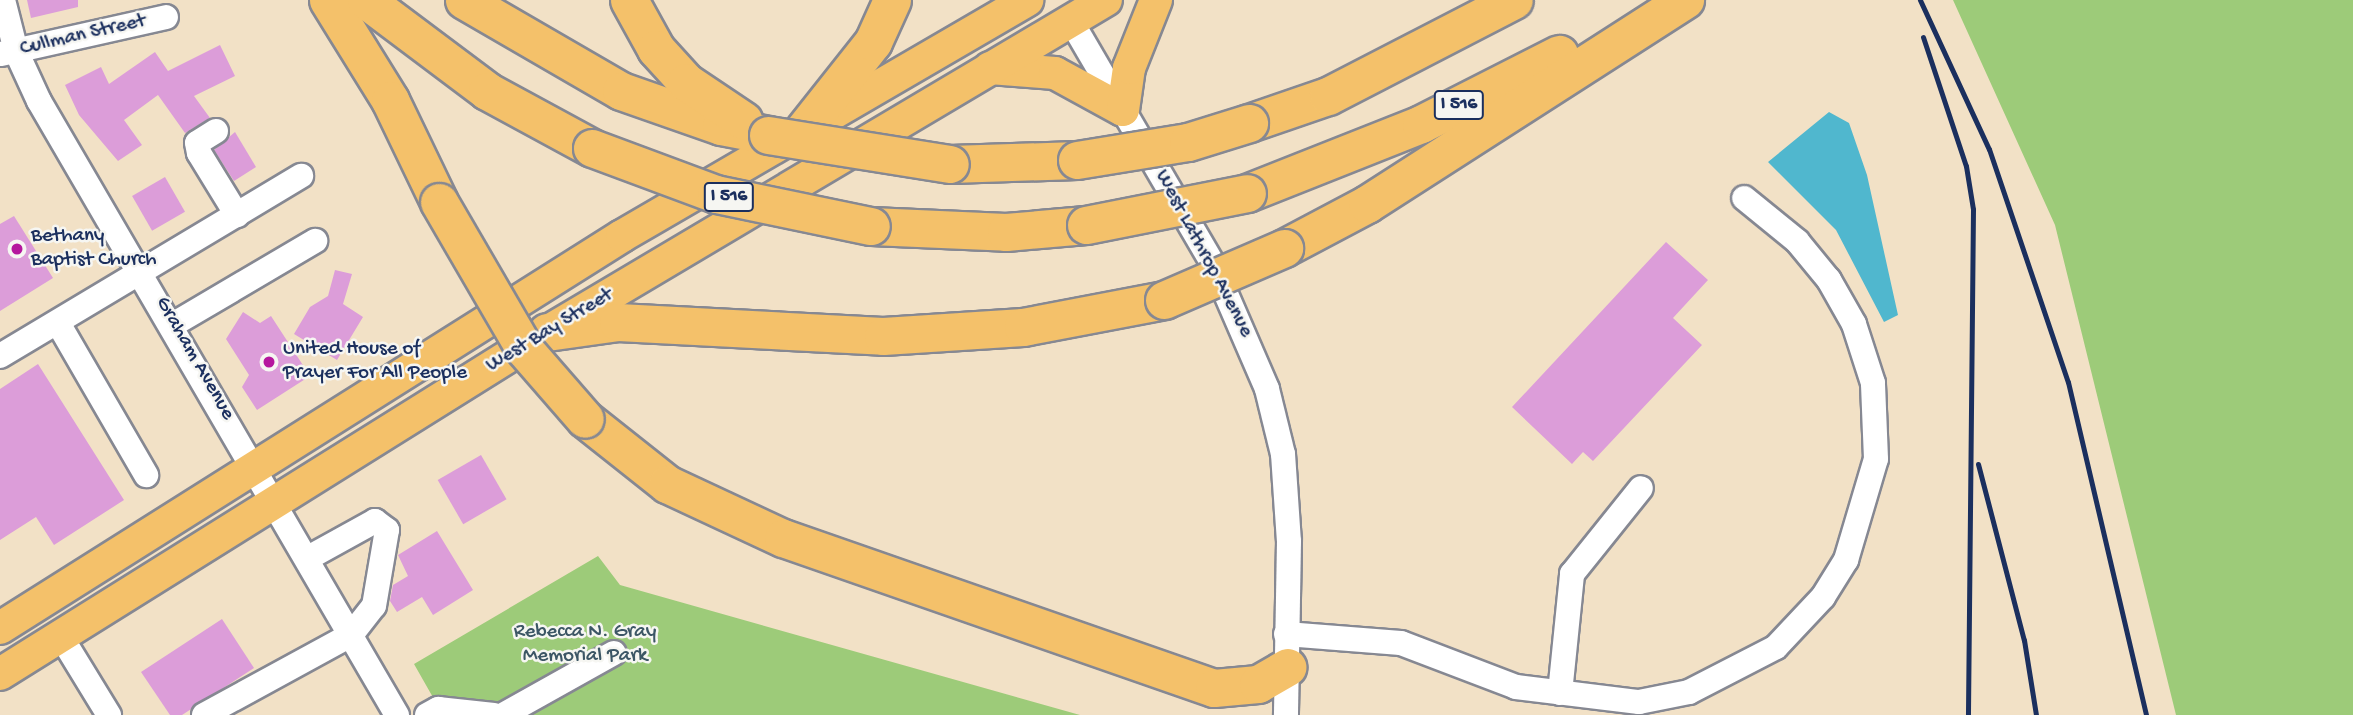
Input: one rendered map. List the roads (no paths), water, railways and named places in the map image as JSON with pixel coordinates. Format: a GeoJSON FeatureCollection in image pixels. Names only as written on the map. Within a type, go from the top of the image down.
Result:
{"type":"FeatureCollection","features":[{"type":"Feature","properties":{"kind":"highway"},"geometry":{"type":"LineString","coordinates":[[328,0],[390,100],[439,202],[525,350],[585,419],[667,484],[783,538],[1174,675],[1238,689],[1287,651]]}},
{"type":"Feature","properties":{"kind":"highway","name":"I 516"},"geometry":{"type":"LineString","coordinates":[[366,0],[487,91],[592,148],[716,194],[871,226],[1006,232],[1086,225],[1247,193],[1421,124],[1663,0]]}},
{"type":"Feature","properties":{"kind":"highway"},"geometry":{"type":"LineString","coordinates":[[464,0],[593,79],[723,118],[768,135],[950,164],[1077,160],[1188,142],[1328,96],[1514,0]]}},
{"type":"Feature","properties":{"kind":"highway"},"geometry":{"type":"LineString","coordinates":[[629,0],[656,49],[723,118]]}},
{"type":"Feature","properties":{"kind":"highway"},"geometry":{"type":"LineString","coordinates":[[804,129],[861,60],[892,0]]}},
{"type":"Feature","properties":{"kind":"highway"},"geometry":{"type":"LineString","coordinates":[[547,332],[618,322],[883,336],[1023,327],[1164,300],[1284,248],[1367,204],[1685,0]]}},
{"type":"Feature","properties":{"kind":"highway"},"geometry":{"type":"LineString","coordinates":[[1174,675],[1219,715]]}},
{"type":"Feature","properties":{"kind":"main road"},"geometry":{"type":"LineString","coordinates":[[945,47],[979,0]]}},
{"type":"Feature","properties":{"kind":"main road","name":"West Bay Street"},"geometry":{"type":"LineString","coordinates":[[0,628],[257,469],[622,236],[1027,0]]}},
{"type":"Feature","properties":{"kind":"main road","name":"West Bay Street"},"geometry":{"type":"LineString","coordinates":[[0,674],[547,332],[988,68],[1065,11],[1106,0]]}},
{"type":"Feature","properties":{"kind":"main road"},"geometry":{"type":"LineString","coordinates":[[988,68],[1055,73],[1123,110],[1129,68],[1156,0]]}},
{"type":"Feature","properties":{"kind":"street","name":"Graham Avenue"},"geometry":{"type":"LineString","coordinates":[[3,0],[8,52],[174,324],[397,715]]}},
{"type":"Feature","properties":{"kind":"street","name":"West Lathrop Avenue"},"geometry":{"type":"LineString","coordinates":[[1065,11],[1229,296],[1267,389],[1283,454],[1286,715]]}},
{"type":"Feature","properties":{"kind":"street","name":"Cullman Street"},"geometry":{"type":"LineString","coordinates":[[8,52],[166,17]]}},
{"type":"Feature","properties":{"kind":"street"},"geometry":{"type":"LineString","coordinates":[[216,131],[197,143],[200,153],[237,215]]}},
{"type":"Feature","properties":{"kind":"street"},"geometry":{"type":"LineString","coordinates":[[0,356],[301,176]]}},
{"type":"Feature","properties":{"kind":"street"},"geometry":{"type":"LineString","coordinates":[[1287,651],[1401,643],[1517,687],[1639,702],[1734,674],[1776,647],[1824,597],[1846,560],[1876,459],[1873,383],[1854,324],[1829,280],[1797,241],[1744,198]]}},
{"type":"Feature","properties":{"kind":"street"},"geometry":{"type":"LineString","coordinates":[[174,324],[315,241]]}},
{"type":"Feature","properties":{"kind":"street"},"geometry":{"type":"LineString","coordinates":[[58,323],[146,475]]}},
{"type":"Feature","properties":{"kind":"street"},"geometry":{"type":"LineString","coordinates":[[1560,692],[1572,574],[1641,488]]}},
{"type":"Feature","properties":{"kind":"street"},"geometry":{"type":"LineString","coordinates":[[204,715],[351,635],[374,606],[387,530],[375,522],[308,558]]}},
{"type":"Feature","properties":{"kind":"street"},"geometry":{"type":"LineString","coordinates":[[60,635],[109,715]]}},
{"type":"Feature","properties":{"kind":"street"},"geometry":{"type":"LineString","coordinates":[[503,715],[614,653]]}},
{"type":"Feature","properties":{"kind":"street"},"geometry":{"type":"LineString","coordinates":[[427,715],[438,709],[494,715]]}},
{"type":"Feature","properties":{"kind":"water"},"geometry":{"type":"Polygon","coordinates":[[[1829,112],[1849,123],[1867,175],[1898,315],[1884,322],[1836,230],[1768,162],[1829,112]]]}},
{"type":"Feature","properties":{"kind":"railway"},"geometry":{"type":"LineString","coordinates":[[1920,0],[1989,149],[2068,382],[2146,715]]}},
{"type":"Feature","properties":{"kind":"railway"},"geometry":{"type":"LineString","coordinates":[[1923,37],[1966,166],[1973,209],[1968,715]]}},
{"type":"Feature","properties":{"kind":"railway"},"geometry":{"type":"LineString","coordinates":[[1978,464],[2024,640],[2036,715]]}},
{"type":"Feature","properties":{"kind":"place","name":"Bethany Baptist Church"},"geometry":{"type":"Point","coordinates":[17,249]}},
{"type":"Feature","properties":{"kind":"place","name":"United House of Prayer For All People"},"geometry":{"type":"Point","coordinates":[269,362]}},
{"type":"Feature","properties":{"kind":"park label","name":"Rebecca N. Gray Memorial Park"},"geometry":{"type":"Point","coordinates":[585,645]}}]}
